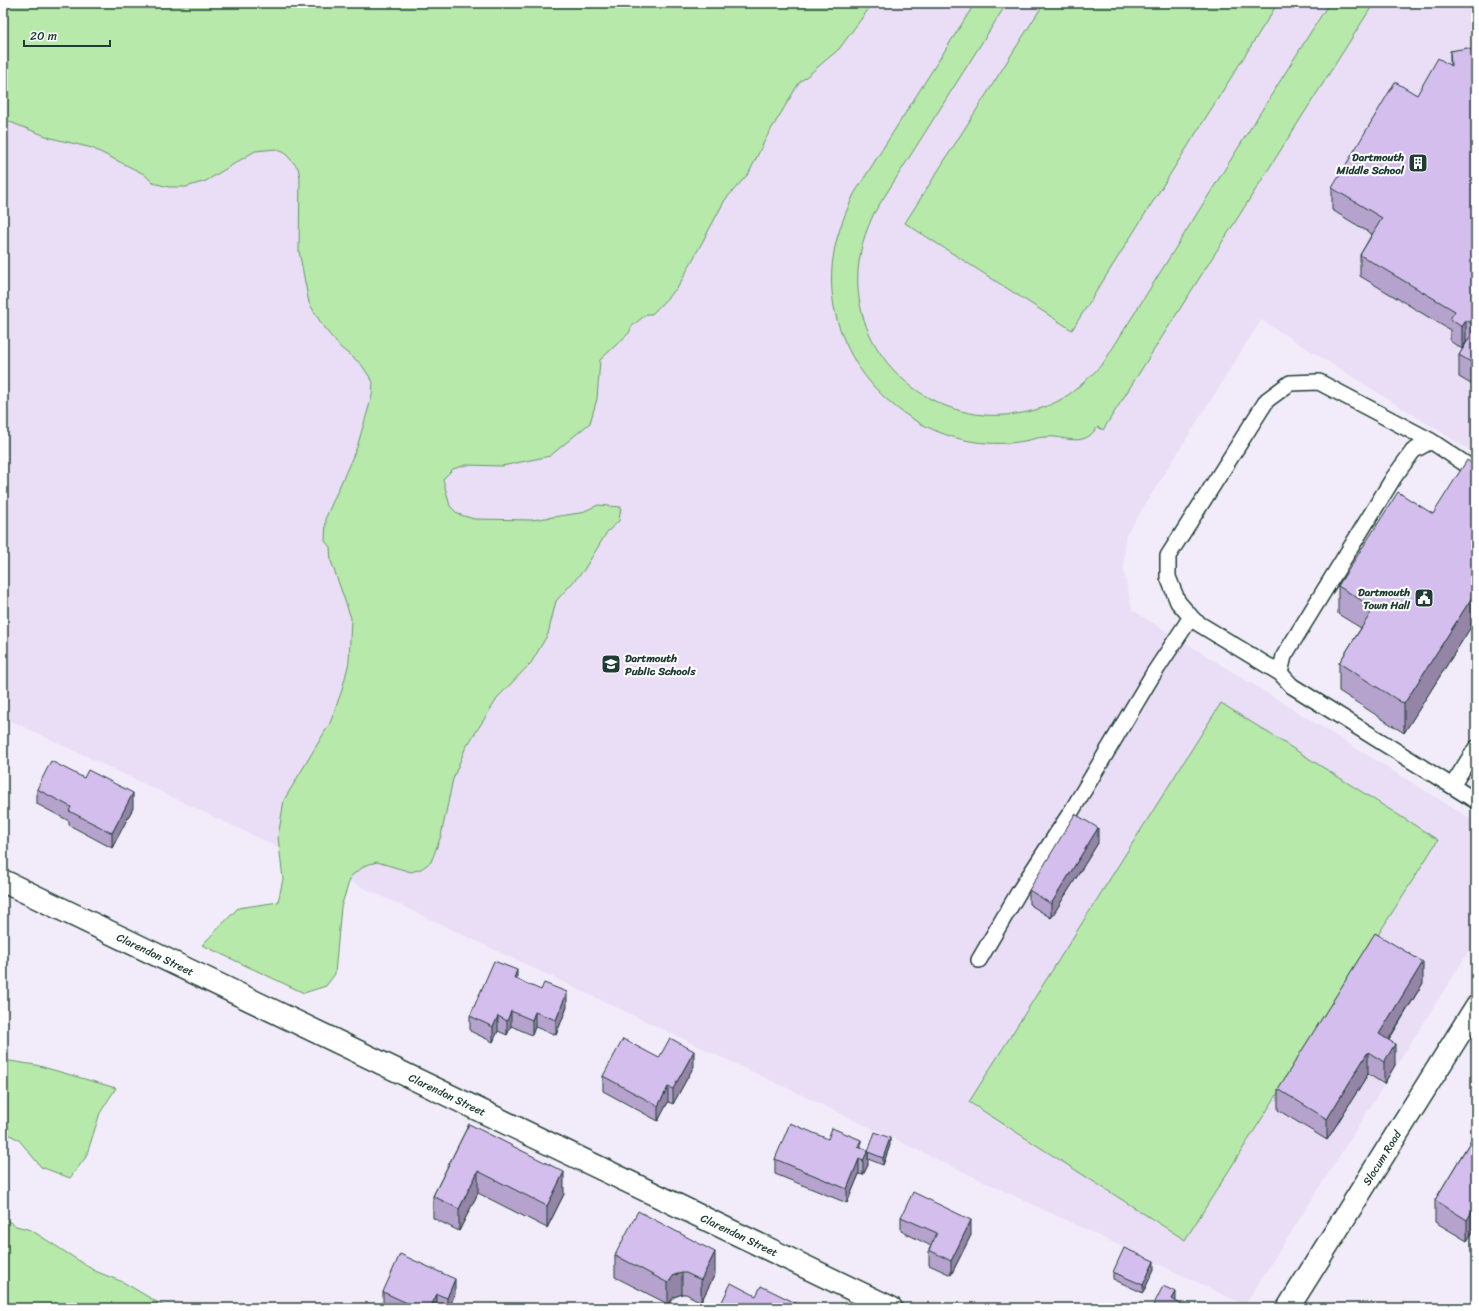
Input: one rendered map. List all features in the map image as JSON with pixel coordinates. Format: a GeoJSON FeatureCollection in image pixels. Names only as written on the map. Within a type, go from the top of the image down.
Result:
{"type":"FeatureCollection","features":[{"type":"Feature","properties":{"kind":"street","name":"Clarendon Street"},"geometry":{"type":"LineString","coordinates":[[3,881],[891,1308]]}},
{"type":"Feature","properties":{"kind":"street","name":"Slocum Road"},"geometry":{"type":"LineString","coordinates":[[1288,1308],[1476,1007]]}},
{"type":"Feature","properties":{"kind":"lane"},"geometry":{"type":"LineString","coordinates":[[1476,471],[1431,441],[1319,382],[1290,383],[1267,400],[1168,556],[1168,577],[1178,602],[1196,622],[1280,673],[1292,686],[1476,801]]}},
{"type":"Feature","properties":{"kind":"lane"},"geometry":{"type":"LineString","coordinates":[[1280,673],[1284,656],[1392,481],[1413,451],[1431,441]]}},
{"type":"Feature","properties":{"kind":"lane"},"geometry":{"type":"LineString","coordinates":[[979,960],[1020,890],[1071,812],[1152,676],[1192,617]]}},
{"type":"Feature","properties":{"kind":"lane"},"geometry":{"type":"LineString","coordinates":[[1452,786],[1476,748]]}},
{"type":"Feature","properties":{"kind":"shaded area","name":"Dartmouth Public Schools"},"geometry":{"type":"Polygon","coordinates":[[[3,3],[1476,3],[1476,454],[1261,320],[1125,537],[1124,572],[1132,610],[1476,822],[1476,940],[1245,1305],[3,717],[3,3]]]}},
{"type":"Feature","properties":{"kind":"green space"},"geometry":{"type":"Polygon","coordinates":[[[3,3],[873,3],[839,49],[799,83],[766,138],[749,173],[725,200],[678,287],[652,314],[647,314],[632,326],[629,333],[600,360],[597,399],[590,423],[550,456],[502,466],[466,465],[453,469],[443,479],[450,506],[458,514],[474,519],[532,520],[580,513],[598,505],[621,507],[619,521],[607,532],[584,570],[556,601],[548,634],[531,663],[499,696],[465,749],[453,779],[441,836],[431,862],[421,869],[411,872],[377,862],[366,865],[351,876],[341,907],[335,974],[326,986],[304,993],[202,945],[238,908],[278,902],[283,879],[278,837],[284,800],[330,723],[342,690],[349,662],[351,618],[331,561],[330,547],[325,541],[326,517],[357,447],[372,396],[373,382],[361,364],[341,348],[324,328],[309,303],[299,251],[300,177],[298,168],[285,153],[276,149],[255,151],[206,181],[186,187],[169,187],[153,183],[144,174],[92,148],[51,138],[10,122],[3,115],[3,3]]]}},
{"type":"Feature","properties":{"kind":"green space"},"geometry":{"type":"Polygon","coordinates":[[[975,3],[1007,3],[874,213],[861,250],[858,285],[862,313],[872,339],[887,362],[907,382],[930,398],[956,409],[984,415],[1006,415],[1028,412],[1059,401],[1083,383],[1104,362],[1329,3],[1374,3],[1103,430],[1098,427],[1084,439],[1073,440],[1042,437],[1018,442],[994,443],[976,442],[945,435],[917,422],[892,404],[870,382],[852,357],[840,329],[833,298],[832,267],[837,239],[846,212],[854,194],[975,3]]]}},
{"type":"Feature","properties":{"kind":"green space"},"geometry":{"type":"Polygon","coordinates":[[[1044,3],[1278,3],[1072,330],[905,223],[1044,3]]]}},
{"type":"Feature","properties":{"kind":"green space"},"geometry":{"type":"Polygon","coordinates":[[[1221,703],[1438,840],[1185,1240],[969,1102],[1221,703]]]}},
{"type":"Feature","properties":{"kind":"green space"},"geometry":{"type":"Polygon","coordinates":[[[3,1060],[36,1065],[116,1088],[100,1113],[86,1157],[70,1178],[41,1167],[19,1140],[3,1131],[3,1060]]]}},
{"type":"Feature","properties":{"kind":"green space"},"geometry":{"type":"Polygon","coordinates":[[[3,1218],[16,1226],[31,1230],[95,1271],[123,1282],[167,1308],[3,1308],[3,1218]]]}},
{"type":"Feature","properties":{"kind":"building","name":"Dartmouth Middle School"},"geometry":{"type":"Polygon","coordinates":[[[1467,48],[1476,52],[1476,326],[1466,320],[1462,327],[1450,319],[1455,311],[1360,255],[1382,218],[1332,188],[1395,82],[1417,95],[1438,58],[1451,66],[1450,51],[1467,48]]]}},
{"type":"Feature","properties":{"kind":"building"},"geometry":{"type":"Polygon","coordinates":[[[1476,327],[1476,365],[1459,355],[1476,327]]]}},
{"type":"Feature","properties":{"kind":"building"},"geometry":{"type":"Polygon","coordinates":[[[1467,460],[1476,466],[1476,591],[1404,704],[1339,663],[1374,608],[1338,586],[1398,492],[1433,514],[1467,460]]]}},
{"type":"Feature","properties":{"kind":"building"},"geometry":{"type":"Polygon","coordinates":[[[51,761],[84,778],[88,770],[133,793],[112,833],[69,811],[71,807],[37,789],[51,761]]]}},
{"type":"Feature","properties":{"kind":"building"},"geometry":{"type":"Polygon","coordinates":[[[1075,814],[1098,828],[1051,904],[1029,890],[1075,814]]]}},
{"type":"Feature","properties":{"kind":"building"},"geometry":{"type":"Polygon","coordinates":[[[1375,933],[1423,962],[1379,1034],[1395,1044],[1384,1062],[1368,1052],[1327,1119],[1278,1089],[1375,933]]]}},
{"type":"Feature","properties":{"kind":"building"},"geometry":{"type":"Polygon","coordinates":[[[494,961],[517,970],[514,978],[541,990],[544,983],[567,992],[556,1020],[535,1012],[532,1020],[511,1011],[507,1021],[498,1016],[493,1027],[470,1016],[494,961]]]}},
{"type":"Feature","properties":{"kind":"building"},"geometry":{"type":"Polygon","coordinates":[[[670,1038],[694,1051],[673,1089],[668,1087],[658,1106],[603,1076],[623,1039],[659,1058],[670,1038]]]}},
{"type":"Feature","properties":{"kind":"building"},"geometry":{"type":"Polygon","coordinates":[[[790,1123],[828,1139],[832,1128],[861,1140],[858,1146],[868,1150],[863,1161],[859,1159],[847,1189],[775,1159],[790,1123]]]}},
{"type":"Feature","properties":{"kind":"building"},"geometry":{"type":"Polygon","coordinates":[[[469,1124],[564,1172],[547,1206],[478,1171],[459,1209],[433,1196],[469,1124]]]}},
{"type":"Feature","properties":{"kind":"building"},"geometry":{"type":"Polygon","coordinates":[[[875,1132],[890,1138],[883,1158],[868,1152],[875,1132]]]}},
{"type":"Feature","properties":{"kind":"building"},"geometry":{"type":"Polygon","coordinates":[[[1476,1132],[1476,1205],[1467,1220],[1435,1200],[1476,1132]]]}},
{"type":"Feature","properties":{"kind":"building"},"geometry":{"type":"Polygon","coordinates":[[[913,1192],[971,1220],[951,1261],[929,1250],[937,1233],[901,1217],[913,1192]]]}},
{"type":"Feature","properties":{"kind":"building"},"geometry":{"type":"Polygon","coordinates":[[[638,1211],[715,1252],[701,1280],[686,1273],[682,1273],[674,1275],[668,1283],[615,1255],[638,1211]]]}},
{"type":"Feature","properties":{"kind":"building"},"geometry":{"type":"Polygon","coordinates":[[[1124,1248],[1154,1261],[1143,1285],[1113,1272],[1124,1248]]]}},
{"type":"Feature","properties":{"kind":"building"},"geometry":{"type":"Polygon","coordinates":[[[400,1254],[455,1279],[447,1298],[437,1294],[430,1308],[418,1308],[383,1292],[400,1254]]]}},
{"type":"Feature","properties":{"kind":"building"},"geometry":{"type":"Polygon","coordinates":[[[731,1283],[756,1296],[761,1286],[806,1308],[719,1308],[731,1283]]]}},
{"type":"Feature","properties":{"kind":"building"},"geometry":{"type":"Polygon","coordinates":[[[1163,1286],[1176,1292],[1172,1299],[1182,1305],[1180,1308],[1152,1308],[1163,1286]]]}},
{"type":"Feature","properties":{"kind":"place","name":"Dartmouth Middle School"},"geometry":{"type":"Point","coordinates":[1418,163]}},
{"type":"Feature","properties":{"kind":"place","name":"Dartmouth Town Hall"},"geometry":{"type":"Point","coordinates":[1424,598]}},
{"type":"Feature","properties":{"kind":"place","name":"Dartmouth Public Schools"},"geometry":{"type":"Point","coordinates":[611,664]}}]}
